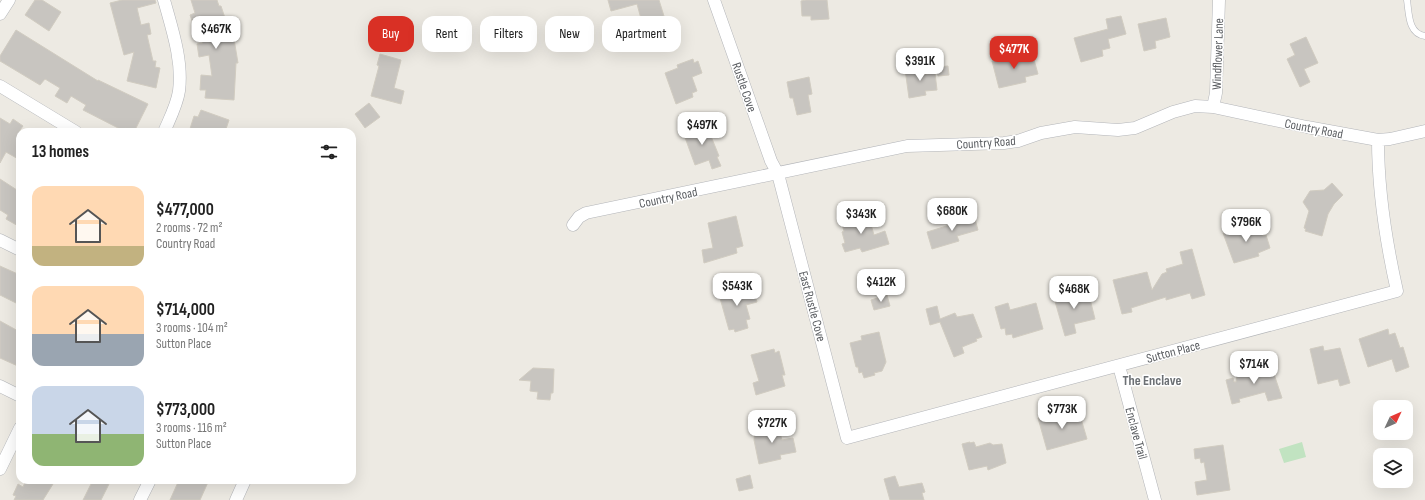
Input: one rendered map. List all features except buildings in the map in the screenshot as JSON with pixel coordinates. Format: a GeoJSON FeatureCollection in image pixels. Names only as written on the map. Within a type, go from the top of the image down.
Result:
{"type":"FeatureCollection","features":[{"type":"Feature","properties":{"kind":"street"},"geometry":{"type":"LineString","coordinates":[[0,14],[9,0]]}},
{"type":"Feature","properties":{"kind":"street"},"geometry":{"type":"LineString","coordinates":[[164,0],[178,59],[179,76],[179,92],[166,128]]}},
{"type":"Feature","properties":{"kind":"street","name":"Rustle Cove"},"geometry":{"type":"LineString","coordinates":[[714,0],[771,161],[778,174]]}},
{"type":"Feature","properties":{"kind":"street","name":"Windflower Lane"},"geometry":{"type":"LineString","coordinates":[[1213,107],[1216,93],[1219,0]]}},
{"type":"Feature","properties":{"kind":"street"},"geometry":{"type":"LineString","coordinates":[[0,86],[69,128]]}},
{"type":"Feature","properties":{"kind":"street","name":"Country Road"},"geometry":{"type":"LineString","coordinates":[[573,225],[579,217],[586,213],[907,146],[926,144],[1004,143],[1018,141],[1041,133],[1075,128],[1118,130],[1135,128],[1180,110],[1195,106],[1213,107],[1378,140],[1390,139],[1425,131]]}},
{"type":"Feature","properties":{"kind":"street","name":"Sutton Place"},"geometry":{"type":"LineString","coordinates":[[847,438],[1397,291],[1389,254],[1378,162],[1378,140]]}},
{"type":"Feature","properties":{"kind":"street","name":"East Rustle Cove"},"geometry":{"type":"LineString","coordinates":[[778,174],[847,438]]}},
{"type":"Feature","properties":{"kind":"street"},"geometry":{"type":"LineString","coordinates":[[0,240],[16,248]]}},
{"type":"Feature","properties":{"kind":"street","name":"Enclave Trail"},"geometry":{"type":"LineString","coordinates":[[1119,366],[1155,500]]}},
{"type":"Feature","properties":{"kind":"street"},"geometry":{"type":"LineString","coordinates":[[0,386],[16,394]]}},
{"type":"Feature","properties":{"kind":"street"},"geometry":{"type":"LineString","coordinates":[[0,469],[16,436]]}},
{"type":"Feature","properties":{"kind":"street"},"geometry":{"type":"LineString","coordinates":[[140,500],[148,484]]}},
{"type":"Feature","properties":{"kind":"street"},"geometry":{"type":"LineString","coordinates":[[236,500],[244,484]]}},
{"type":"Feature","properties":{"kind":"lane"},"geometry":{"type":"LineString","coordinates":[[1407,0],[1412,26],[1416,32],[1425,36]]}},
{"type":"Feature","properties":{"kind":"green space"},"geometry":{"type":"Polygon","coordinates":[[[1302,442],[1306,457],[1284,463],[1279,449],[1302,442]]]}},
{"type":"Feature","properties":{"kind":"district","name":"The Enclave"},"geometry":{"type":"Point","coordinates":[1152,380]}}]}
